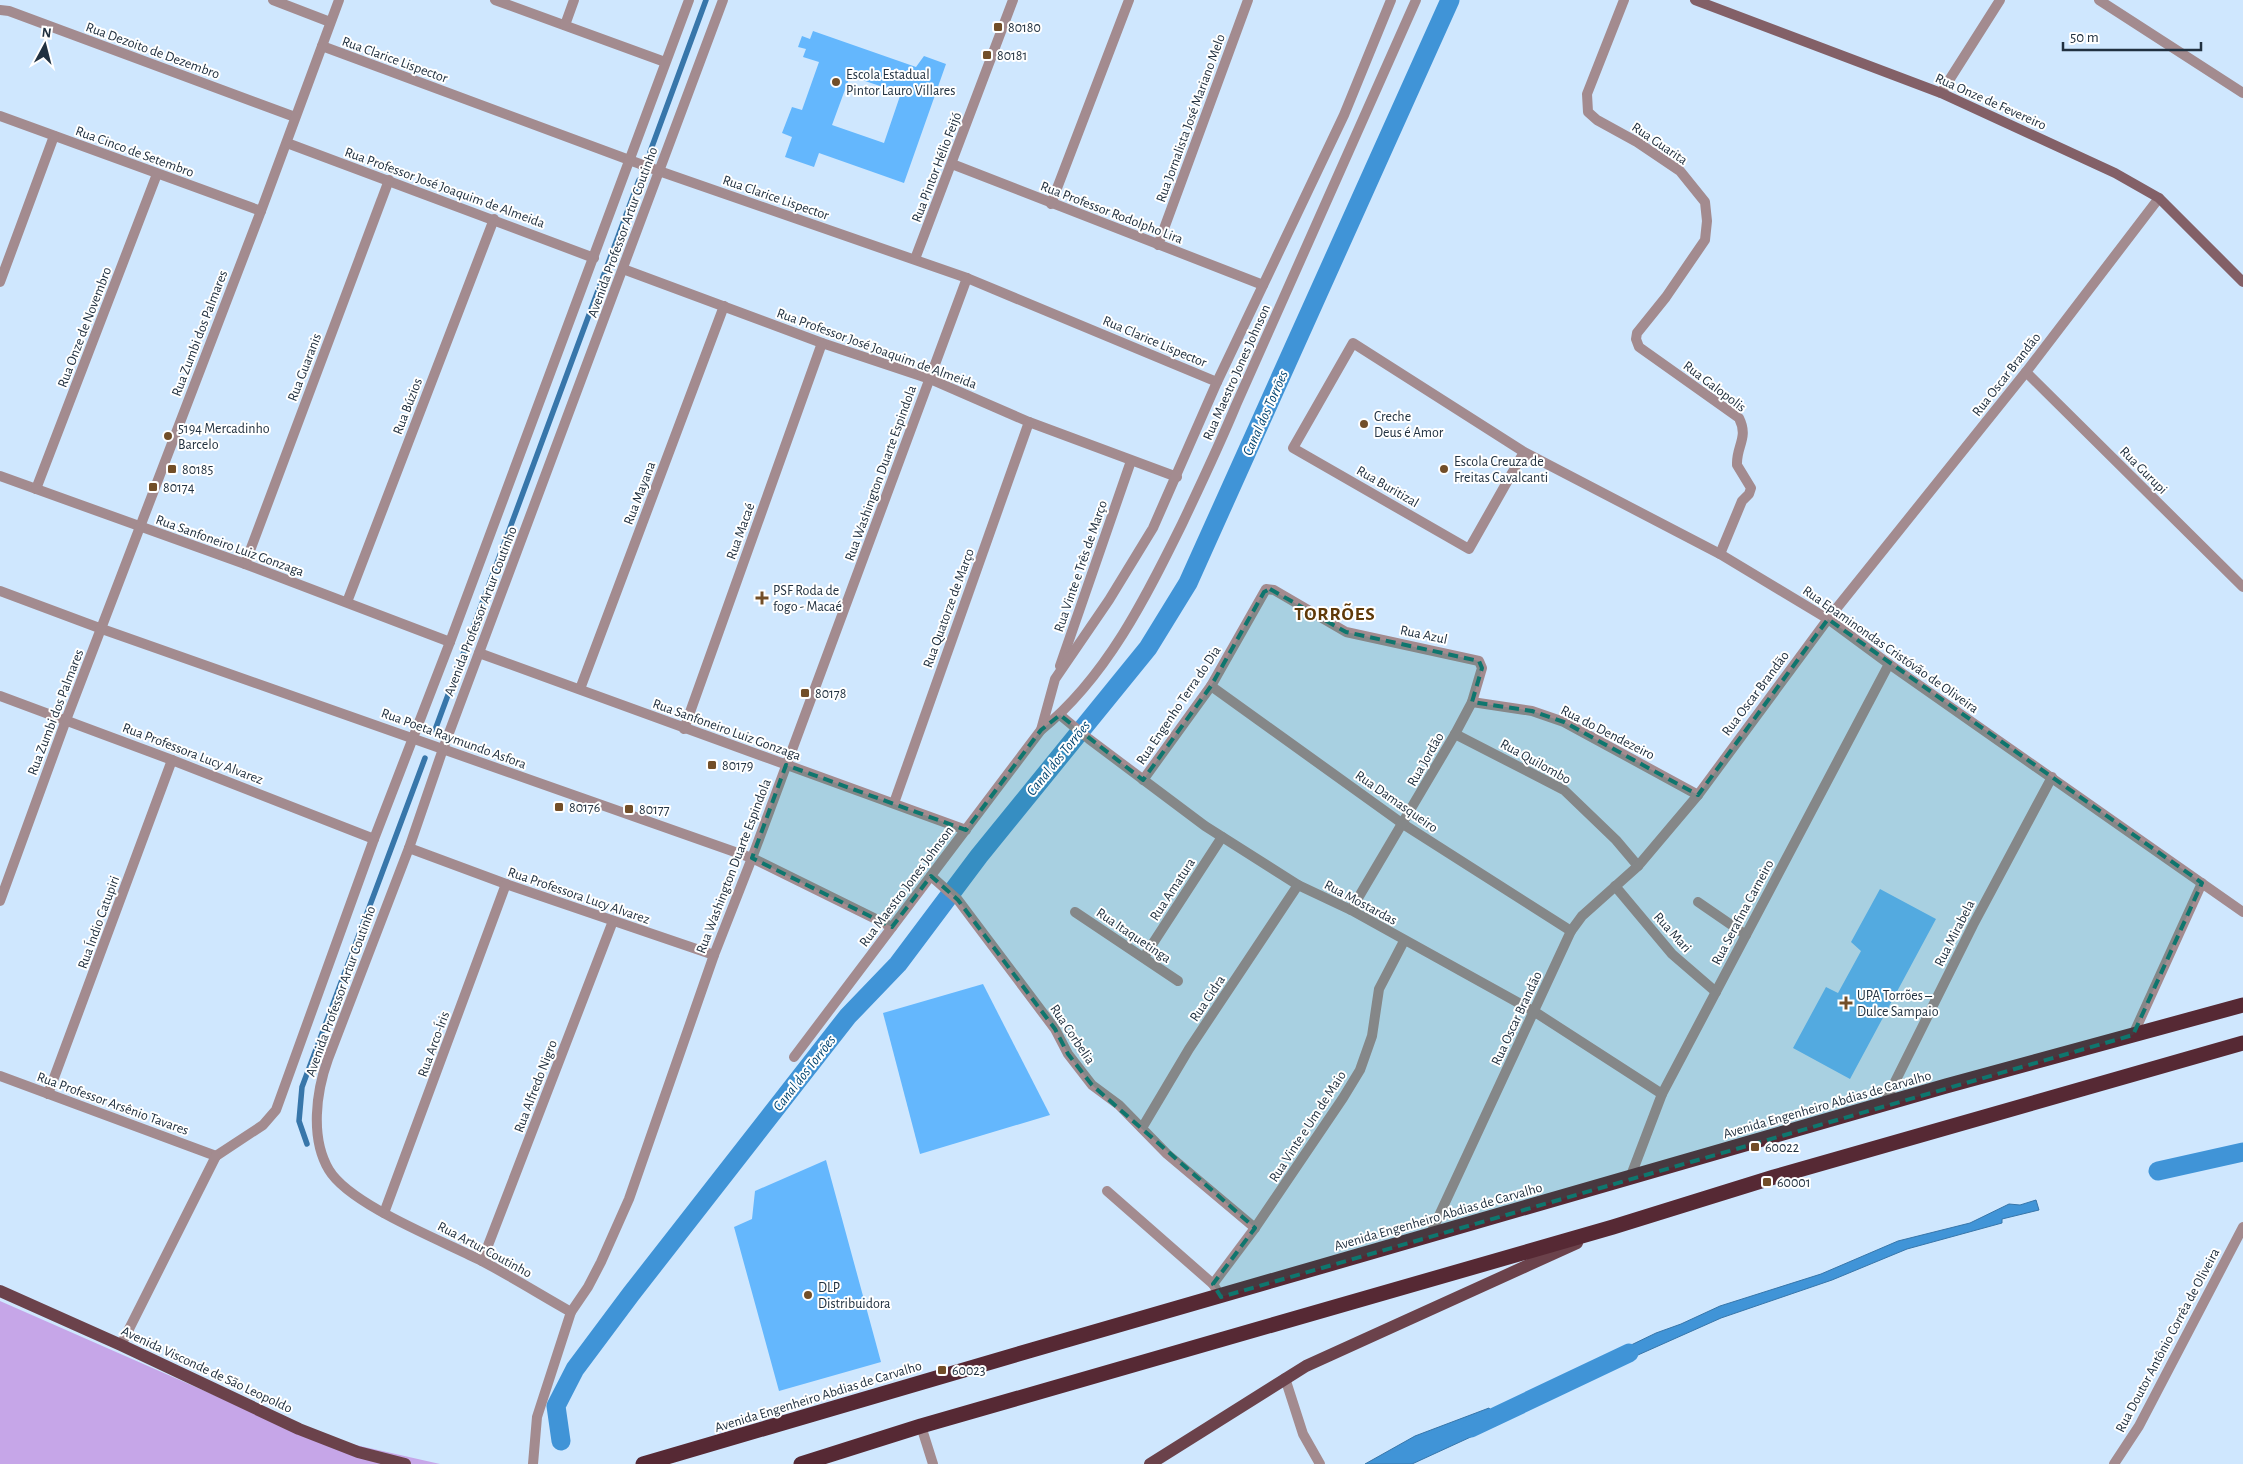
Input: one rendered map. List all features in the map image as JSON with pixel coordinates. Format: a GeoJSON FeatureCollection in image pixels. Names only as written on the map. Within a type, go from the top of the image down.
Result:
{"type":"FeatureCollection","features":[{"type":"Feature","properties":{"kind":"highway","name":"Avenida Engenheiro Abdias de Carvalho"},"geometry":{"type":"LineString","coordinates":[[643,1464],[1032,1350],[1217,1290],[1430,1235],[1884,1104],[2243,1005]]}},
{"type":"Feature","properties":{"kind":"highway"},"geometry":{"type":"LineString","coordinates":[[801,1464],[921,1426],[1374,1294],[1613,1227],[1774,1176],[2243,1043]]}},
{"type":"Feature","properties":{"kind":"main road"},"geometry":{"type":"LineString","coordinates":[[1150,1464],[1306,1366],[1613,1227]]}},
{"type":"Feature","properties":{"kind":"main road","name":"Avenida Visconde de São Leopoldo"},"geometry":{"type":"LineString","coordinates":[[0,1291],[121,1345],[299,1430],[358,1452],[405,1464]]}},
{"type":"Feature","properties":{"kind":"street"},"geometry":{"type":"LineString","coordinates":[[274,0],[330,22]]}},
{"type":"Feature","properties":{"kind":"street","name":"Rua Zumbi dos Palmares"},"geometry":{"type":"LineString","coordinates":[[0,901],[66,720],[261,211],[339,0]]}},
{"type":"Feature","properties":{"kind":"street"},"geometry":{"type":"LineString","coordinates":[[495,0],[665,62]]}},
{"type":"Feature","properties":{"kind":"street"},"geometry":{"type":"LineString","coordinates":[[565,25],[574,0]]}},
{"type":"Feature","properties":{"kind":"street","name":"Avenida Professor Artur Coutinho"},"geometry":{"type":"LineString","coordinates":[[216,1156],[263,1125],[276,1110],[374,839],[414,738],[689,0]]}},
{"type":"Feature","properties":{"kind":"street","name":"Avenida Professor Artur Coutinho"},"geometry":{"type":"LineString","coordinates":[[384,1213],[344,1187],[329,1170],[319,1138],[318,1100],[320,1080],[409,848],[443,749],[723,0]]}},
{"type":"Feature","properties":{"kind":"street","name":"Rua Pintor Hélio Feijó"},"geometry":{"type":"LineString","coordinates":[[916,259],[1013,0]]}},
{"type":"Feature","properties":{"kind":"street"},"geometry":{"type":"LineString","coordinates":[[1051,204],[1129,0]]}},
{"type":"Feature","properties":{"kind":"street","name":"Rua Jornalista José Mariano Melo"},"geometry":{"type":"LineString","coordinates":[[1158,245],[1248,0]]}},
{"type":"Feature","properties":{"kind":"street","name":"Rua Maestro Jones Johnson"},"geometry":{"type":"LineString","coordinates":[[1041,730],[1055,679],[1109,600],[1153,528],[1262,285],[1344,115],[1391,0]]}},
{"type":"Feature","properties":{"kind":"street","name":"Rua Maestro Jones Johnson"},"geometry":{"type":"LineString","coordinates":[[794,1057],[1041,730],[1060,715],[1097,673],[1163,562],[1218,450],[1236,405],[1416,0]]}},
{"type":"Feature","properties":{"kind":"street","name":"Rua Guarita"},"geometry":{"type":"LineString","coordinates":[[1624,0],[1587,94],[1588,112],[1597,120],[1637,142],[1680,171],[1705,202],[1707,221],[1705,240],[1666,297],[1637,333]]}},
{"type":"Feature","properties":{"kind":"street","name":"Rua Onze de Fevereiro"},"geometry":{"type":"LineString","coordinates":[[1695,0],[1941,93],[2115,173],[2159,198],[2243,282]]}},
{"type":"Feature","properties":{"kind":"street"},"geometry":{"type":"LineString","coordinates":[[1941,93],[2000,0]]}},
{"type":"Feature","properties":{"kind":"street"},"geometry":{"type":"LineString","coordinates":[[2099,0],[2243,93]]}},
{"type":"Feature","properties":{"kind":"street","name":"Rua Dezoito de Dezembro"},"geometry":{"type":"LineString","coordinates":[[0,10],[9,11],[295,117]]}},
{"type":"Feature","properties":{"kind":"street","name":"Rua Clarice Lispector"},"geometry":{"type":"LineString","coordinates":[[322,46],[659,171],[967,278],[1218,382]]}},
{"type":"Feature","properties":{"kind":"street","name":"Rua Cinco de Setembro"},"geometry":{"type":"LineString","coordinates":[[0,116],[261,211]]}},
{"type":"Feature","properties":{"kind":"street"},"geometry":{"type":"LineString","coordinates":[[0,282],[54,136]]}},
{"type":"Feature","properties":{"kind":"street","name":"Rua Professor José Joaquim de Almeida"},"geometry":{"type":"LineString","coordinates":[[286,143],[494,219],[594,258]]}},
{"type":"Feature","properties":{"kind":"street","name":"Rua Professor Rodolpho Lira"},"geometry":{"type":"LineString","coordinates":[[952,164],[1262,285]]}},
{"type":"Feature","properties":{"kind":"street","name":"Rua Onze de Novembro"},"geometry":{"type":"LineString","coordinates":[[36,489],[157,174]]}},
{"type":"Feature","properties":{"kind":"street","name":"Rua Guaranis"},"geometry":{"type":"LineString","coordinates":[[245,564],[389,180]]}},
{"type":"Feature","properties":{"kind":"street","name":"Rua Oscar Brandão"},"geometry":{"type":"LineString","coordinates":[[1430,1235],[1571,931],[1582,916],[1638,866],[1698,795],[1828,619],[2026,372],[2159,198]]}},
{"type":"Feature","properties":{"kind":"street","name":"Rua Búzios"},"geometry":{"type":"LineString","coordinates":[[347,602],[494,219]]}},
{"type":"Feature","properties":{"kind":"street","name":"Rua Professor José Joaquim de Almeida"},"geometry":{"type":"LineString","coordinates":[[623,269],[822,343],[930,379],[1028,422],[1177,477]]}},
{"type":"Feature","properties":{"kind":"street","name":"Rua Washington Duarte Espindola"},"geometry":{"type":"LineString","coordinates":[[533,1464],[538,1417],[571,1312],[588,1287],[601,1262],[629,1199],[714,955],[752,858],[967,278]]}},
{"type":"Feature","properties":{"kind":"street","name":"Rua Mayana"},"geometry":{"type":"LineString","coordinates":[[580,689],[724,306]]}},
{"type":"Feature","properties":{"kind":"street","name":"Rua Galopolis"},"geometry":{"type":"LineString","coordinates":[[1637,333],[1636,339],[1640,347],[1739,418],[1742,424],[1744,433],[1737,464],[1751,488],[1749,494],[1742,501],[1720,554]]}},
{"type":"Feature","properties":{"kind":"street","name":"Rua Macaé"},"geometry":{"type":"LineString","coordinates":[[684,729],[822,343]]}},
{"type":"Feature","properties":{"kind":"street","name":"Rua Epaminondas Cristóvão de Oliveira"},"geometry":{"type":"LineString","coordinates":[[1293,448],[1352,343],[1524,452],[1720,554],[1828,619],[1889,664],[2243,912]]}},
{"type":"Feature","properties":{"kind":"street","name":"Rua Gurupi"},"geometry":{"type":"LineString","coordinates":[[2026,372],[2243,587]]}},
{"type":"Feature","properties":{"kind":"street","name":"Rua Quatorze de Março"},"geometry":{"type":"LineString","coordinates":[[894,803],[1028,422]]}},
{"type":"Feature","properties":{"kind":"street","name":"Rua Buritizal"},"geometry":{"type":"LineString","coordinates":[[1293,448],[1469,548],[1524,452]]}},
{"type":"Feature","properties":{"kind":"street","name":"Rua Vinte e Três de Março"},"geometry":{"type":"LineString","coordinates":[[1055,679],[1131,461]]}},
{"type":"Feature","properties":{"kind":"street","name":"Rua Sanfoneiro Luiz Gonzaga"},"geometry":{"type":"LineString","coordinates":[[0,476],[245,564],[450,642]]}},
{"type":"Feature","properties":{"kind":"street","name":"Rua Engenho Terra do Dia"},"geometry":{"type":"LineString","coordinates":[[1143,780],[1211,686],[1264,592],[1266,590],[1274,590]]}},
{"type":"Feature","properties":{"kind":"street","name":"Rua Azul"},"geometry":{"type":"LineString","coordinates":[[1274,590],[1346,632],[1459,656]]}},
{"type":"Feature","properties":{"kind":"street","name":"Rua Poeta Raymundo Asfora"},"geometry":{"type":"LineString","coordinates":[[0,591],[102,629],[752,858],[892,927]]}},
{"type":"Feature","properties":{"kind":"street","name":"Rua Sanfoneiro Luiz Gonzaga"},"geometry":{"type":"LineString","coordinates":[[479,653],[966,830]]}},
{"type":"Feature","properties":{"kind":"street","name":"Rua Jordão"},"geometry":{"type":"LineString","coordinates":[[1351,910],[1403,824],[1472,702],[1482,665],[1480,661],[1459,656]]}},
{"type":"Feature","properties":{"kind":"street","name":"Rua Serafina Carneiro"},"geometry":{"type":"LineString","coordinates":[[1630,1178],[1662,1094],[1889,664]]}},
{"type":"Feature","properties":{"kind":"street","name":"Rua Damasqueiro"},"geometry":{"type":"LineString","coordinates":[[1211,686],[1403,824],[1571,931]]}},
{"type":"Feature","properties":{"kind":"street","name":"Rua Professora Lucy Alvarez"},"geometry":{"type":"LineString","coordinates":[[0,696],[172,760],[374,839]]}},
{"type":"Feature","properties":{"kind":"street","name":"Rua do Dendezeiro"},"geometry":{"type":"LineString","coordinates":[[1472,702],[1532,710],[1564,722],[1698,795]]}},
{"type":"Feature","properties":{"kind":"street","name":"Rua Mostardas"},"geometry":{"type":"LineString","coordinates":[[1060,715],[1143,780],[1222,837],[1298,886],[1351,910],[1535,1012],[1662,1094]]}},
{"type":"Feature","properties":{"kind":"street","name":"Rua Quilombo"},"geometry":{"type":"LineString","coordinates":[[1455,734],[1564,790],[1616,840],[1638,866]]}},
{"type":"Feature","properties":{"kind":"street","name":"Rua Índio Catupiri"},"geometry":{"type":"LineString","coordinates":[[48,1094],[172,760]]}},
{"type":"Feature","properties":{"kind":"street","name":"Rua Mirabela"},"geometry":{"type":"LineString","coordinates":[[1884,1104],[1973,925],[2052,777]]}},
{"type":"Feature","properties":{"kind":"street","name":"Rua Amatura"},"geometry":{"type":"LineString","coordinates":[[1144,957],[1222,837]]}},
{"type":"Feature","properties":{"kind":"street","name":"Rua Professora Lucy Alvarez"},"geometry":{"type":"LineString","coordinates":[[409,848],[506,884],[714,955]]}},
{"type":"Feature","properties":{"kind":"street","name":"Rua Corbelia"},"geometry":{"type":"LineString","coordinates":[[931,877],[958,900],[1055,1028],[1068,1054],[1092,1086],[1118,1105],[1168,1154],[1255,1228]]}},
{"type":"Feature","properties":{"kind":"street"},"geometry":{"type":"LineString","coordinates":[[2133,1035],[2202,883]]}},
{"type":"Feature","properties":{"kind":"street","name":"Rua Arco-Íris"},"geometry":{"type":"LineString","coordinates":[[384,1213],[506,884]]}},
{"type":"Feature","properties":{"kind":"street","name":"Rua Cidra"},"geometry":{"type":"LineString","coordinates":[[1142,1128],[1194,1042],[1298,886]]}},
{"type":"Feature","properties":{"kind":"street","name":"Rua Mari"},"geometry":{"type":"LineString","coordinates":[[1615,886],[1672,954],[1716,992]]}},
{"type":"Feature","properties":{"kind":"street"},"geometry":{"type":"LineString","coordinates":[[1698,902],[1746,935]]}},
{"type":"Feature","properties":{"kind":"street","name":"Rua Itaquetinga"},"geometry":{"type":"LineString","coordinates":[[1075,912],[1178,981]]}},
{"type":"Feature","properties":{"kind":"street","name":"Rua Alfredo Nigro"},"geometry":{"type":"LineString","coordinates":[[482,1261],[613,921]]}},
{"type":"Feature","properties":{"kind":"street","name":"Rua Vinte e Um de Maio"},"geometry":{"type":"LineString","coordinates":[[1217,1290],[1255,1228],[1360,1070],[1374,1028],[1379,989],[1404,941]]}},
{"type":"Feature","properties":{"kind":"street","name":"Rua Professor Arsênio Tavares"},"geometry":{"type":"LineString","coordinates":[[0,1076],[216,1156]]}},
{"type":"Feature","properties":{"kind":"street"},"geometry":{"type":"LineString","coordinates":[[121,1345],[216,1156]]}},
{"type":"Feature","properties":{"kind":"street"},"geometry":{"type":"LineString","coordinates":[[1107,1191],[1217,1290]]}},
{"type":"Feature","properties":{"kind":"street","name":"Rua Artur Coutinho"},"geometry":{"type":"LineString","coordinates":[[384,1213],[482,1261],[571,1312]]}},
{"type":"Feature","properties":{"kind":"street","name":"Rua Doutor Antônio Corrêa de Oliveira"},"geometry":{"type":"LineString","coordinates":[[2114,1464],[2139,1426],[2243,1227]]}},
{"type":"Feature","properties":{"kind":"street"},"geometry":{"type":"LineString","coordinates":[[1285,1378],[1303,1434],[1320,1464]]}},
{"type":"Feature","properties":{"kind":"street"},"geometry":{"type":"LineString","coordinates":[[921,1426],[933,1464]]}},
{"type":"Feature","properties":{"kind":"highlighted area"},"geometry":{"type":"Polygon","coordinates":[[[1270,589],[1346,632],[1479,661],[1482,668],[1472,702],[1532,711],[1564,722],[1698,795],[1828,619],[2202,883],[2133,1035],[1221,1297],[1213,1284],[1255,1228],[1092,1085],[1068,1054],[1055,1029],[958,900],[931,876],[892,927],[752,858],[786,765],[966,830],[1041,730],[1060,715],[1143,780],[1211,686],[1264,592],[1270,589]]]}},
{"type":"Feature","properties":{"kind":"shaded area"},"geometry":{"type":"Polygon","coordinates":[[[0,1301],[298,1432],[440,1464],[0,1464],[0,1301]]]}},
{"type":"Feature","properties":{"kind":"water"},"geometry":{"type":"Polygon","coordinates":[[[2228,1148],[2231,1162],[2194,1166],[2172,1171],[2170,1161],[2228,1148]]]}},
{"type":"Feature","properties":{"kind":"water"},"geometry":{"type":"Polygon","coordinates":[[[2036,1200],[2039,1210],[2002,1219],[2002,1223],[1907,1249],[1832,1280],[1721,1318],[1611,1367],[1600,1360],[1656,1333],[1720,1306],[1821,1274],[1898,1241],[1970,1223],[2009,1204],[2020,1205],[2036,1200]]]}},
{"type":"Feature","properties":{"kind":"water"},"geometry":{"type":"Polygon","coordinates":[[[1489,1408],[1499,1424],[1412,1464],[1365,1464],[1415,1436],[1489,1408]]]}},
{"type":"Feature","properties":{"kind":"building"},"geometry":{"type":"Polygon","coordinates":[[[813,31],[916,67],[924,56],[946,64],[904,183],[819,153],[814,167],[785,157],[792,137],[782,133],[792,107],[802,110],[819,62],[803,57],[806,49],[798,47],[802,36],[810,39],[813,31]],[[850,76],[832,125],[884,143],[901,93],[850,76]]]}},
{"type":"Feature","properties":{"kind":"building","name":"UPA Torrões – Dulce Sampaio"},"geometry":{"type":"Polygon","coordinates":[[[1880,889],[1936,919],[1850,1079],[1793,1048],[1826,987],[1838,993],[1861,951],[1851,942],[1880,889]]]}},
{"type":"Feature","properties":{"kind":"building"},"geometry":{"type":"Polygon","coordinates":[[[983,984],[1050,1115],[920,1154],[883,1013],[983,984]]]}},
{"type":"Feature","properties":{"kind":"building","name":"DLP Distribuidora"},"geometry":{"type":"Polygon","coordinates":[[[826,1160],[881,1362],[779,1391],[734,1227],[752,1219],[755,1191],[826,1160]]]}},
{"type":"Feature","properties":{"kind":"waterway"},"geometry":{"type":"LineString","coordinates":[[650,152],[706,0]]}},
{"type":"Feature","properties":{"kind":"waterway","name":"Canal dos Torrões"},"geometry":{"type":"LineString","coordinates":[[561,1441],[556,1406],[575,1369],[631,1294],[848,1016],[898,964],[979,856],[1148,648],[1188,583],[1450,0]]}},
{"type":"Feature","properties":{"kind":"waterway"},"geometry":{"type":"LineString","coordinates":[[435,730],[639,180]]}},
{"type":"Feature","properties":{"kind":"waterway"},"geometry":{"type":"LineString","coordinates":[[307,1144],[299,1121],[302,1087],[425,758]]}},
{"type":"Feature","properties":{"kind":"waterway"},"geometry":{"type":"LineString","coordinates":[[2158,1171],[2243,1152]]}},
{"type":"Feature","properties":{"kind":"waterway"},"geometry":{"type":"LineString","coordinates":[[1471,1428],[1629,1353]]}},
{"type":"Feature","properties":{"kind":"place","name":"80180"},"geometry":{"type":"Point","coordinates":[998,27]}},
{"type":"Feature","properties":{"kind":"place","name":"80181"},"geometry":{"type":"Point","coordinates":[987,55]}},
{"type":"Feature","properties":{"kind":"place","name":"Escola Estadual Pintor Lauro Villares"},"geometry":{"type":"Point","coordinates":[836,82]}},
{"type":"Feature","properties":{"kind":"place","name":"Creche Deus é Amor"},"geometry":{"type":"Point","coordinates":[1364,424]}},
{"type":"Feature","properties":{"kind":"place","name":"5194 Mercadinho Barcelo"},"geometry":{"type":"Point","coordinates":[168,436]}},
{"type":"Feature","properties":{"kind":"place","name":"80185"},"geometry":{"type":"Point","coordinates":[172,469]}},
{"type":"Feature","properties":{"kind":"place","name":"Escola Creuza de Freitas Cavalcanti"},"geometry":{"type":"Point","coordinates":[1444,469]}},
{"type":"Feature","properties":{"kind":"place","name":"80174"},"geometry":{"type":"Point","coordinates":[153,487]}},
{"type":"Feature","properties":{"kind":"place","name":"PSF Roda de fogo - Macaé"},"geometry":{"type":"Point","coordinates":[762,598]}},
{"type":"Feature","properties":{"kind":"place","name":"80178"},"geometry":{"type":"Point","coordinates":[805,693]}},
{"type":"Feature","properties":{"kind":"place","name":"80179"},"geometry":{"type":"Point","coordinates":[712,765]}},
{"type":"Feature","properties":{"kind":"place","name":"80176"},"geometry":{"type":"Point","coordinates":[559,807]}},
{"type":"Feature","properties":{"kind":"place","name":"80177"},"geometry":{"type":"Point","coordinates":[629,809]}},
{"type":"Feature","properties":{"kind":"place","name":"UPA Torrões – Dulce Sampaio"},"geometry":{"type":"Point","coordinates":[1846,1003]}},
{"type":"Feature","properties":{"kind":"place","name":"60022"},"geometry":{"type":"Point","coordinates":[1755,1147]}},
{"type":"Feature","properties":{"kind":"place","name":"60001"},"geometry":{"type":"Point","coordinates":[1767,1182]}},
{"type":"Feature","properties":{"kind":"place","name":"DLP Distribuidora"},"geometry":{"type":"Point","coordinates":[808,1295]}},
{"type":"Feature","properties":{"kind":"place","name":"60023"},"geometry":{"type":"Point","coordinates":[942,1370]}},
{"type":"Feature","properties":{"kind":"district","name":"TORRÕES"},"geometry":{"type":"Point","coordinates":[1335,613]}}]}
